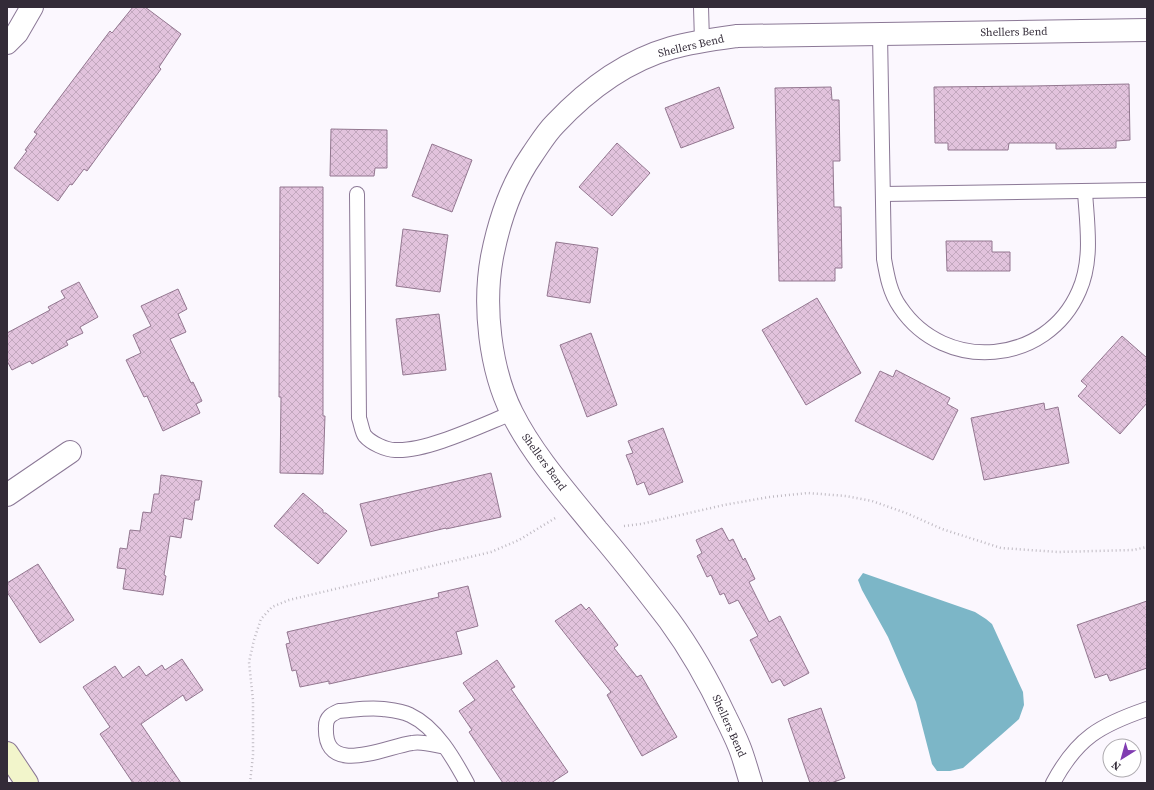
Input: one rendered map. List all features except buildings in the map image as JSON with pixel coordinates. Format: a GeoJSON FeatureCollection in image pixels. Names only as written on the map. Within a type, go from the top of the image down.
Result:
{"type":"FeatureCollection","features":[{"type":"Feature","properties":{"kind":"main road"},"geometry":{"type":"LineString","coordinates":[[7,752],[27,783]]}},
{"type":"Feature","properties":{"kind":"street"},"geometry":{"type":"LineString","coordinates":[[7,43],[16,33],[32,7]]}},
{"type":"Feature","properties":{"kind":"street","name":"Shellers Bend"},"geometry":{"type":"LineString","coordinates":[[751,783],[739,746],[707,678],[670,622],[529,443],[512,413],[504,394],[493,353],[488,310],[490,269],[497,230],[508,201],[527,162],[553,126],[578,101],[613,75],[641,59],[670,48],[702,41],[737,36],[1147,30]]}},
{"type":"Feature","properties":{"kind":"street"},"geometry":{"type":"LineString","coordinates":[[7,495],[70,452]]}},
{"type":"Feature","properties":{"kind":"lane"},"geometry":{"type":"LineString","coordinates":[[701,7],[702,41]]}},
{"type":"Feature","properties":{"kind":"lane"},"geometry":{"type":"LineString","coordinates":[[880,34],[884,258],[889,285],[899,307],[914,324],[931,337],[953,348],[975,353],[996,352],[1013,349],[1032,341],[1047,331],[1060,320],[1071,306],[1079,291],[1086,271],[1088,245],[1085,192]]}},
{"type":"Feature","properties":{"kind":"lane"},"geometry":{"type":"LineString","coordinates":[[883,194],[1147,190]]}},
{"type":"Feature","properties":{"kind":"lane"},"geometry":{"type":"LineString","coordinates":[[357,194],[359,418],[364,435],[377,444],[394,450],[416,448],[447,438],[512,413]]}},
{"type":"Feature","properties":{"kind":"lane"},"geometry":{"type":"LineString","coordinates":[[445,747],[417,742],[399,745],[372,754],[352,756],[343,755],[336,752],[328,744],[326,738],[326,723],[333,713],[339,711],[380,709],[395,710],[410,715],[422,723],[445,747],[452,756],[467,783]]}},
{"type":"Feature","properties":{"kind":"lane"},"geometry":{"type":"LineString","coordinates":[[1053,783],[1062,767],[1075,750],[1092,735],[1108,725],[1147,709]]}},
{"type":"Feature","properties":{"kind":"path"},"geometry":{"type":"LineString","coordinates":[[598,530],[641,524],[724,505],[769,497],[808,493],[846,496],[872,501],[906,512],[942,529],[1001,548],[1058,552],[1133,550],[1147,547]]}},
{"type":"Feature","properties":{"kind":"path"},"geometry":{"type":"LineString","coordinates":[[250,783],[253,755],[253,700],[249,662],[261,619],[272,607],[289,600],[491,552],[519,540],[576,504]]}},
{"type":"Feature","properties":{"kind":"water"},"geometry":{"type":"Polygon","coordinates":[[[863,573],[975,612],[992,624],[1023,692],[1024,705],[1019,719],[963,768],[950,771],[937,771],[932,764],[916,702],[888,637],[858,580],[863,573]]]}}]}
